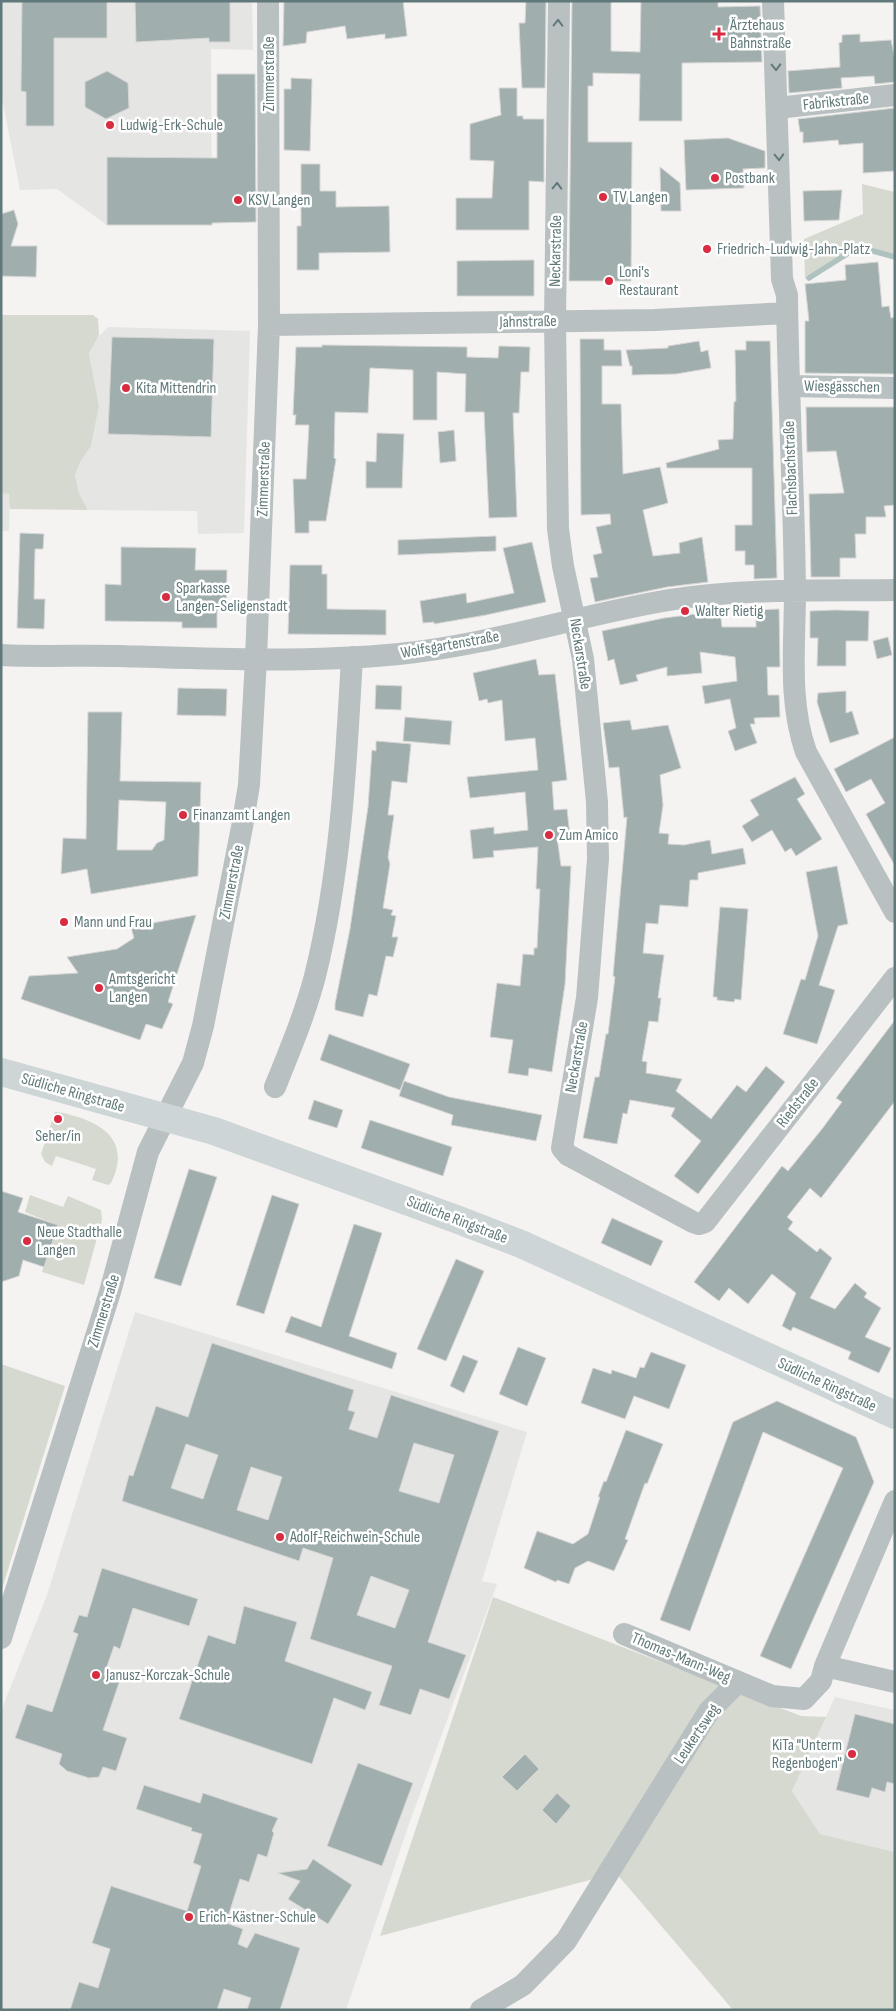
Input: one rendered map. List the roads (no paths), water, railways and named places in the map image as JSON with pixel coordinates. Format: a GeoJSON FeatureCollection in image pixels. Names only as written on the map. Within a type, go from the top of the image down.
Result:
{"type":"FeatureCollection","features":[{"type":"Feature","properties":{"kind":"main road","name":"Südliche Ringstraße"},"geometry":{"type":"LineString","coordinates":[[1,1072],[214,1131],[521,1244],[895,1416]]}},
{"type":"Feature","properties":{"kind":"street","name":"Zimmerstraße"},"geometry":{"type":"LineString","coordinates":[[1,1638],[110,1292],[148,1152],[193,1063],[233,876],[249,785],[256,659],[268,325],[268,1]]}},
{"type":"Feature","properties":{"kind":"street","name":"Neckarstraße"},"geometry":{"type":"LineString","coordinates":[[558,1],[555,322],[558,529],[583,659],[597,802],[598,859],[588,998],[562,1148],[568,1155],[699,1224]]}},
{"type":"Feature","properties":{"kind":"street","name":"Flachsbachstraße"},"geometry":{"type":"LineString","coordinates":[[773,1],[782,272],[787,295],[795,591],[794,700],[800,735],[818,776],[895,912]]}},
{"type":"Feature","properties":{"kind":"street","name":"Fabrikstraße"},"geometry":{"type":"LineString","coordinates":[[777,108],[895,95]]}},
{"type":"Feature","properties":{"kind":"street","name":"Jahnstraße"},"geometry":{"type":"LineString","coordinates":[[268,325],[655,320],[787,313]]}},
{"type":"Feature","properties":{"kind":"street","name":"Wiesgässchen"},"geometry":{"type":"LineString","coordinates":[[789,386],[895,388]]}},
{"type":"Feature","properties":{"kind":"street","name":"Wolfsgartenstraße"},"geometry":{"type":"LineString","coordinates":[[1,655],[256,659],[352,657],[453,646],[674,599],[742,592],[895,590]]}},
{"type":"Feature","properties":{"kind":"street"},"geometry":{"type":"LineString","coordinates":[[275,1087],[309,995],[332,893],[345,782],[352,657]]}},
{"type":"Feature","properties":{"kind":"street","name":"Riedstraße"},"geometry":{"type":"LineString","coordinates":[[699,1224],[705,1222],[895,978]]}},
{"type":"Feature","properties":{"kind":"street"},"geometry":{"type":"LineString","coordinates":[[738,1682],[772,1696],[804,1699],[821,1681],[825,1666],[895,1501]]}},
{"type":"Feature","properties":{"kind":"street","name":"Thomas-Mann-Weg"},"geometry":{"type":"LineString","coordinates":[[624,1634],[738,1682]]}},
{"type":"Feature","properties":{"kind":"street"},"geometry":{"type":"LineString","coordinates":[[825,1666],[895,1682]]}},
{"type":"Feature","properties":{"kind":"street","name":"Leukertsweg"},"geometry":{"type":"LineString","coordinates":[[481,2010],[522,1985],[566,1941],[709,1711],[738,1682]]}},
{"type":"Feature","properties":{"kind":"waterway"},"geometry":{"type":"LineString","coordinates":[[809,278],[858,247],[895,257]]}},
{"type":"Feature","properties":{"kind":"place","name":"Ärztehaus Bahnstraße"},"geometry":{"type":"Point","coordinates":[719,34]}},
{"type":"Feature","properties":{"kind":"place","name":"Ludwig-Erk-Schule"},"geometry":{"type":"Point","coordinates":[110,125]}},
{"type":"Feature","properties":{"kind":"place","name":"Postbank"},"geometry":{"type":"Point","coordinates":[715,178]}},
{"type":"Feature","properties":{"kind":"place","name":"TV Langen"},"geometry":{"type":"Point","coordinates":[603,197]}},
{"type":"Feature","properties":{"kind":"place","name":"KSV Langen"},"geometry":{"type":"Point","coordinates":[238,200]}},
{"type":"Feature","properties":{"kind":"place","name":"Friedrich-Ludwig-Jahn-Platz"},"geometry":{"type":"Point","coordinates":[707,249]}},
{"type":"Feature","properties":{"kind":"place","name":"Loni's Restaurant"},"geometry":{"type":"Point","coordinates":[609,281]}},
{"type":"Feature","properties":{"kind":"place","name":"Kita Mittendrin"},"geometry":{"type":"Point","coordinates":[126,388]}},
{"type":"Feature","properties":{"kind":"place","name":"Sparkasse Langen-Seligenstadt"},"geometry":{"type":"Point","coordinates":[166,597]}},
{"type":"Feature","properties":{"kind":"place","name":"Walter Rietig"},"geometry":{"type":"Point","coordinates":[685,611]}},
{"type":"Feature","properties":{"kind":"place","name":"Finanzamt Langen"},"geometry":{"type":"Point","coordinates":[183,815]}},
{"type":"Feature","properties":{"kind":"place","name":"Zum Amico"},"geometry":{"type":"Point","coordinates":[549,835]}},
{"type":"Feature","properties":{"kind":"place","name":"Mann und Frau"},"geometry":{"type":"Point","coordinates":[64,922]}},
{"type":"Feature","properties":{"kind":"place","name":"Amtsgericht Langen"},"geometry":{"type":"Point","coordinates":[99,988]}},
{"type":"Feature","properties":{"kind":"place","name":"Seher/in"},"geometry":{"type":"Point","coordinates":[58,1119]}},
{"type":"Feature","properties":{"kind":"place","name":"Neue Stadthalle Langen"},"geometry":{"type":"Point","coordinates":[27,1241]}},
{"type":"Feature","properties":{"kind":"place","name":"Adolf-Reichwein-Schule"},"geometry":{"type":"Point","coordinates":[280,1537]}},
{"type":"Feature","properties":{"kind":"place","name":"Janusz-Korczak-Schule"},"geometry":{"type":"Point","coordinates":[96,1675]}},
{"type":"Feature","properties":{"kind":"place","name":"KiTa \"Unterm Regenbogen\""},"geometry":{"type":"Point","coordinates":[852,1754]}},
{"type":"Feature","properties":{"kind":"place","name":"Erich-Kästner-Schule"},"geometry":{"type":"Point","coordinates":[189,1917]}}]}
